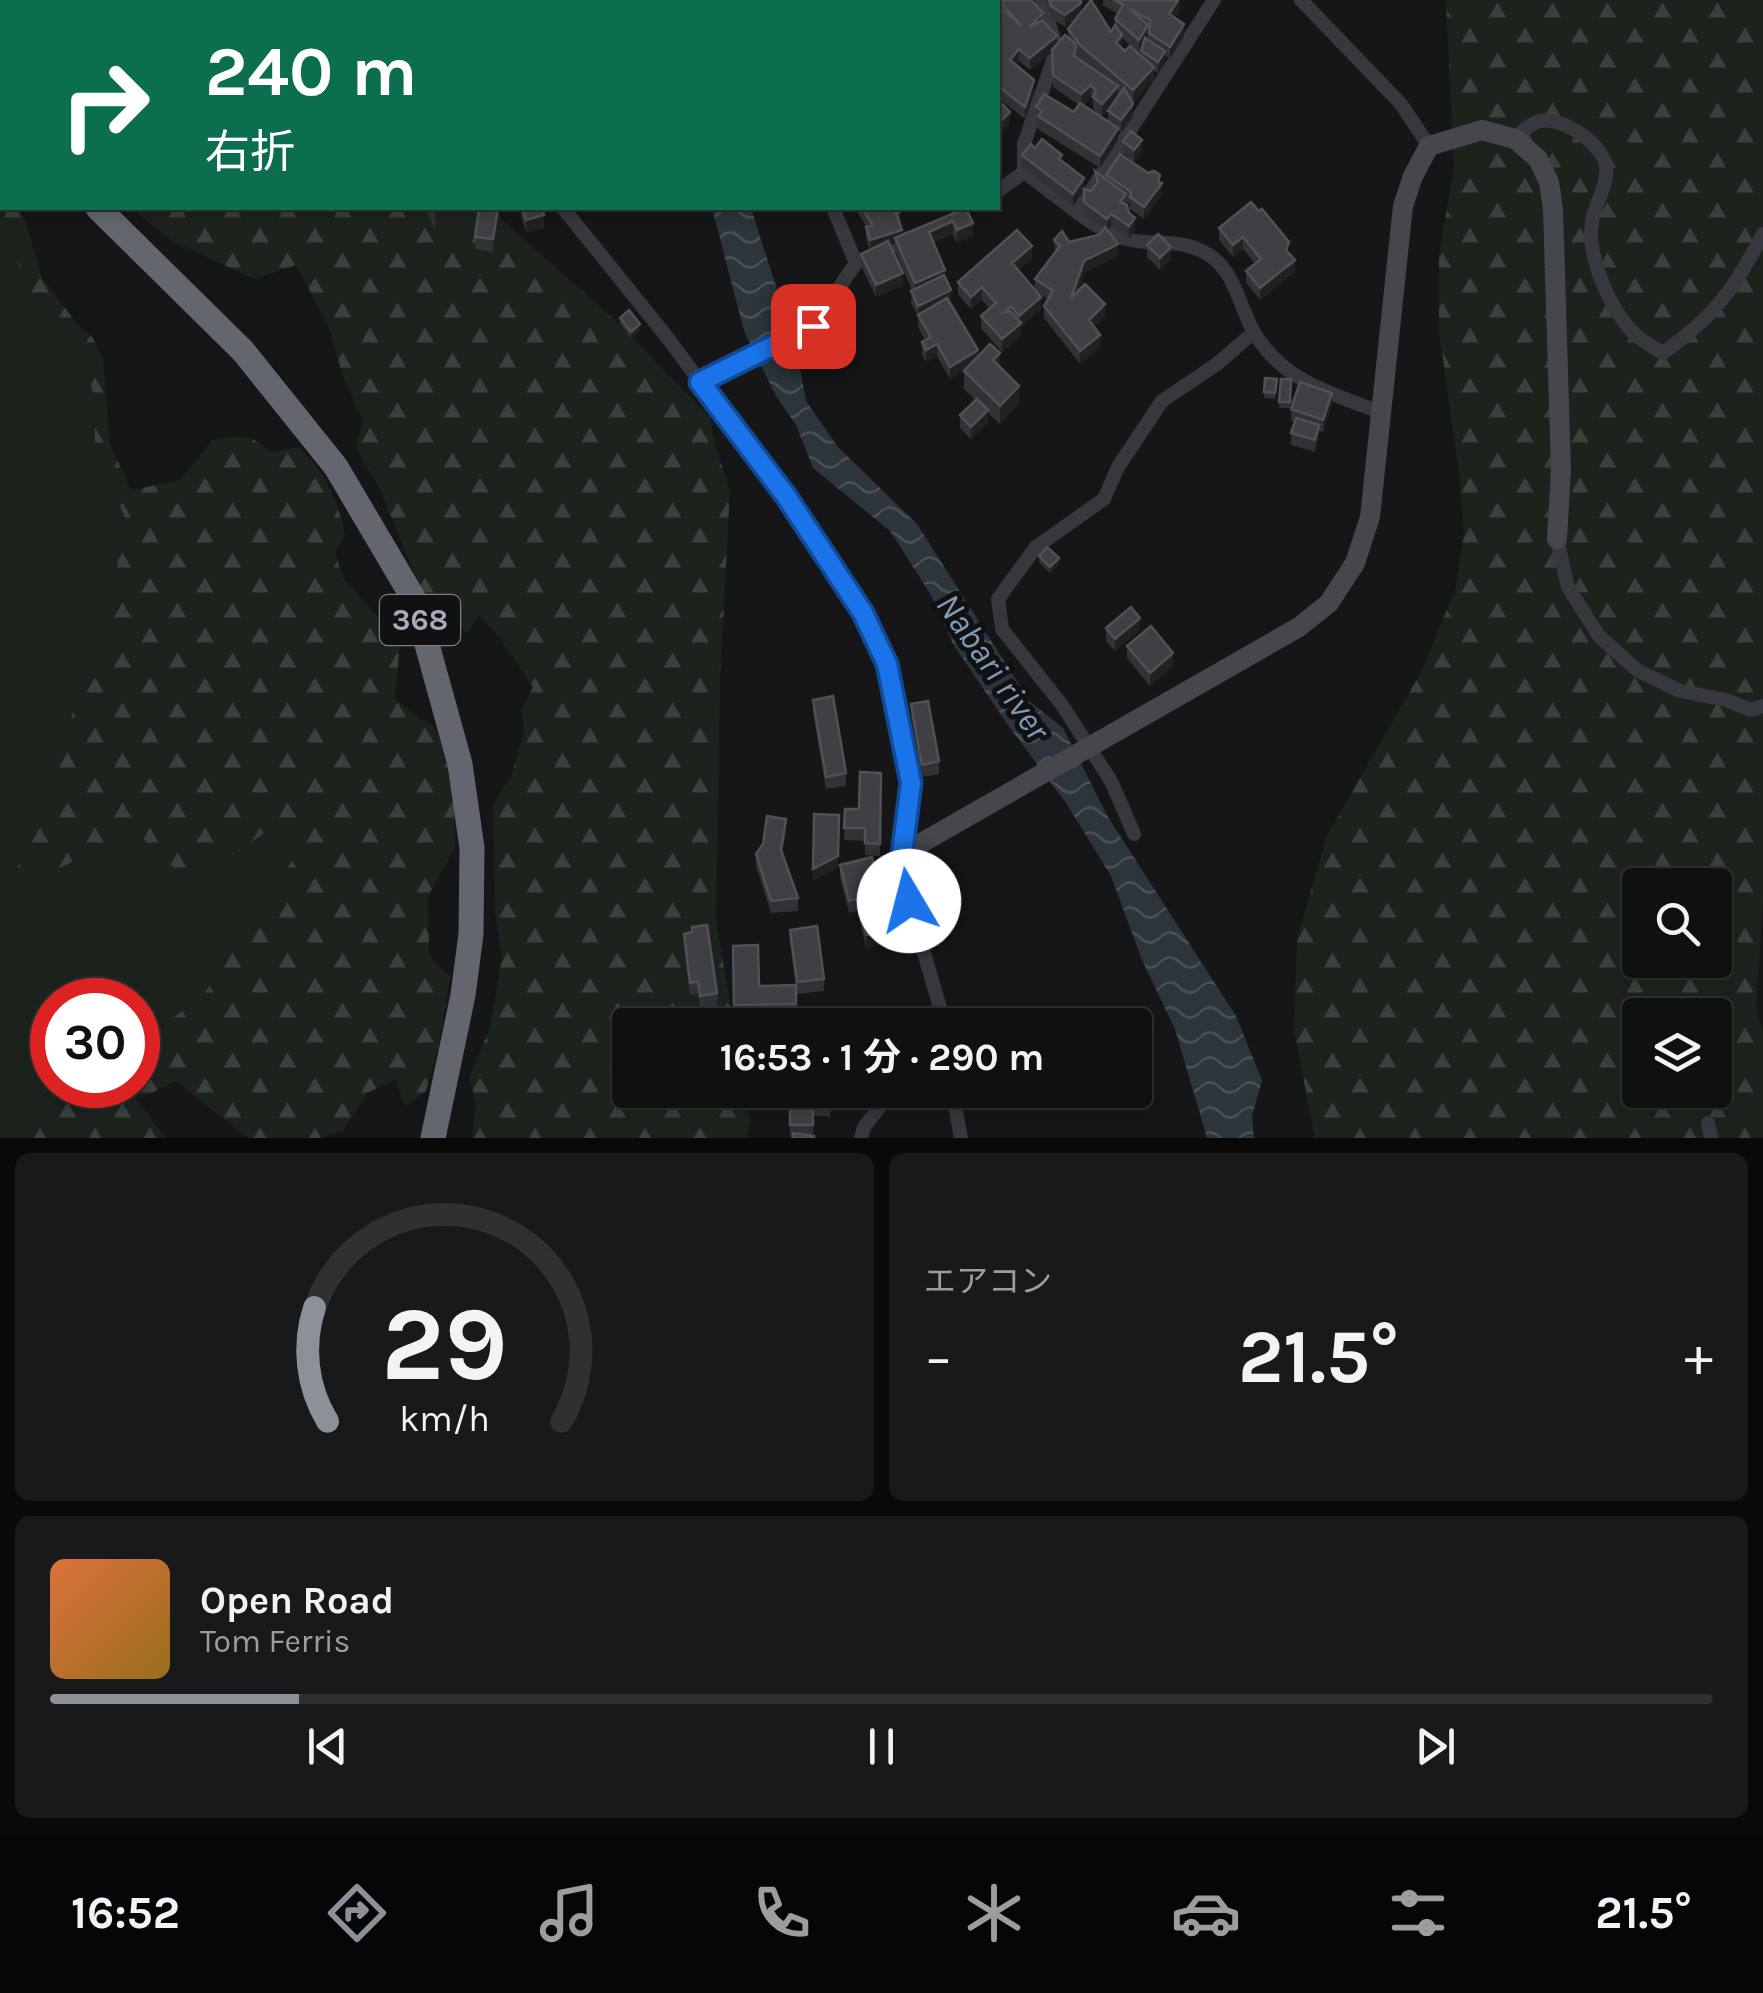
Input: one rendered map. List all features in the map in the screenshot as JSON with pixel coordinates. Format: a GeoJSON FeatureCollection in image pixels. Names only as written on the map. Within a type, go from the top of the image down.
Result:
{"type":"FeatureCollection","features":[{"type":"Feature","properties":{"kind":"highway","name":"368"},"geometry":{"type":"LineString","coordinates":[[100,210],[242,351],[313,438],[336,467],[415,601],[460,764],[472,848],[471,934],[434,1138]]}},
{"type":"Feature","properties":{"kind":"street"},"geometry":{"type":"LineString","coordinates":[[1024,172],[1024,144],[1056,48],[1042,0]]}},
{"type":"Feature","properties":{"kind":"street"},"geometry":{"type":"LineString","coordinates":[[1078,211],[1214,0]]}},
{"type":"Feature","properties":{"kind":"street"},"geometry":{"type":"LineString","coordinates":[[1301,0],[1400,104],[1430,146]]}},
{"type":"Feature","properties":{"kind":"street"},"geometry":{"type":"LineString","coordinates":[[1515,138],[1538,121],[1552,121],[1594,144],[1606,162],[1606,178],[1592,219],[1594,253],[1602,286],[1634,334],[1663,353],[1700,327],[1726,296],[1763,234]]}},
{"type":"Feature","properties":{"kind":"street"},"geometry":{"type":"LineString","coordinates":[[902,854],[1236,665],[1299,627],[1330,602],[1355,563],[1370,517],[1403,206],[1412,176],[1430,146],[1482,130],[1515,138],[1538,158],[1549,182],[1561,470],[1557,539],[1568,587],[1599,636],[1637,670],[1680,692],[1726,700],[1750,710],[1763,706]]}},
{"type":"Feature","properties":{"kind":"street"},"geometry":{"type":"LineString","coordinates":[[1000,189],[1024,172]]}},
{"type":"Feature","properties":{"kind":"street"},"geometry":{"type":"LineString","coordinates":[[1024,172],[1122,239],[1179,242],[1212,256],[1237,291],[1254,332],[1276,364],[1307,384],[1382,413]]}},
{"type":"Feature","properties":{"kind":"street"},"geometry":{"type":"LineString","coordinates":[[565,210],[786,496],[863,613],[887,664],[911,783],[902,854],[909,901],[940,1008]]}},
{"type":"Feature","properties":{"kind":"street"},"geometry":{"type":"LineString","coordinates":[[835,210],[856,264]]}},
{"type":"Feature","properties":{"kind":"street"},"geometry":{"type":"LineString","coordinates":[[700,382],[813,326],[856,264],[926,228]]}},
{"type":"Feature","properties":{"kind":"street"},"geometry":{"type":"LineString","coordinates":[[1134,834],[1111,782],[1062,705],[1002,629],[998,600],[1036,547],[1104,499],[1118,467],[1162,401],[1217,364],[1254,332]]}},
{"type":"Feature","properties":{"kind":"street"},"geometry":{"type":"LineString","coordinates":[[860,1138],[879,1108]]}},
{"type":"Feature","properties":{"kind":"street"},"geometry":{"type":"LineString","coordinates":[[955,1108],[961,1138]]}},
{"type":"Feature","properties":{"kind":"green space"},"geometry":{"type":"Polygon","coordinates":[[[1446,0],[1763,0],[1763,898],[1756,1009],[1763,1033],[1763,1138],[1315,1138],[1294,1030],[1297,939],[1327,836],[1421,672],[1455,591],[1464,534],[1439,331],[1439,256],[1454,168],[1446,0]]]}},
{"type":"Feature","properties":{"kind":"green space"},"geometry":{"type":"Polygon","coordinates":[[[0,210],[18,210],[25,219],[42,278],[78,325],[93,338],[103,360],[110,445],[131,490],[180,480],[213,440],[236,436],[253,439],[271,452],[298,447],[329,487],[345,535],[335,552],[343,578],[400,642],[395,699],[433,725],[453,765],[455,847],[428,896],[429,955],[450,978],[438,1050],[426,1091],[405,1106],[395,1079],[367,1093],[343,1131],[320,1138],[248,1138],[176,1081],[160,1089],[160,1027],[202,997],[293,859],[274,827],[189,882],[134,830],[1,898],[48,811],[59,744],[104,642],[125,518],[95,447],[94,395],[81,358],[70,334],[24,285],[8,223],[0,210]]]}},
{"type":"Feature","properties":{"kind":"green space"},"geometry":{"type":"Polygon","coordinates":[[[133,210],[491,210],[619,324],[710,417],[730,490],[720,679],[716,921],[731,1008],[612,1008],[612,1108],[748,1108],[747,1138],[472,1138],[476,1103],[469,1077],[490,1028],[502,957],[495,913],[493,804],[511,777],[524,732],[522,710],[533,687],[479,615],[467,633],[451,624],[423,596],[380,489],[356,448],[363,420],[343,377],[329,327],[296,265],[254,279],[172,241],[133,210]]]}},
{"type":"Feature","properties":{"kind":"green space"},"geometry":{"type":"Polygon","coordinates":[[[0,211],[8,223],[24,284],[70,334],[81,358],[94,395],[95,447],[125,518],[104,642],[59,744],[48,811],[2,896],[134,830],[274,827],[293,859],[202,997],[160,1027],[160,978],[30,978],[30,1108],[47,1108],[21,1138],[0,1138],[0,211]]]}},
{"type":"Feature","properties":{"kind":"green space"},"geometry":{"type":"Polygon","coordinates":[[[47,1108],[143,1108],[166,1138],[21,1138],[47,1108]]]}},
{"type":"Feature","properties":{"kind":"water","name":"Nabari river"},"geometry":{"type":"Polygon","coordinates":[[[713,210],[752,210],[797,352],[806,401],[838,447],[917,524],[1030,702],[1063,728],[1108,817],[1236,1016],[1262,1080],[1252,1116],[1254,1138],[1207,1138],[1175,1029],[1142,960],[1111,876],[1066,803],[953,644],[931,595],[890,531],[813,468],[796,425],[776,396],[744,331],[713,210]]]}},
{"type":"Feature","properties":{"kind":"building"},"geometry":{"type":"Polygon","coordinates":[[[1031,0],[1043,13],[1029,28],[1042,20],[1057,36],[1030,58],[1019,49],[1010,60],[1034,80],[1025,107],[1000,88],[1000,8],[1022,26],[1001,3],[1031,0]]]}},
{"type":"Feature","properties":{"kind":"building"},"geometry":{"type":"Polygon","coordinates":[[[1049,0],[1081,3],[1065,15],[1051,6],[1049,0]]]}},
{"type":"Feature","properties":{"kind":"building"},"geometry":{"type":"Polygon","coordinates":[[[1091,0],[1111,32],[1115,25],[1122,35],[1116,43],[1125,51],[1130,46],[1154,67],[1133,90],[1081,46],[1068,29],[1091,0]]]}},
{"type":"Feature","properties":{"kind":"building"},"geometry":{"type":"Polygon","coordinates":[[[1115,0],[1178,0],[1169,14],[1184,24],[1170,47],[1149,33],[1150,20],[1130,9],[1148,25],[1139,40],[1115,19],[1123,5],[1115,0]]]}},
{"type":"Feature","properties":{"kind":"building"},"geometry":{"type":"Polygon","coordinates":[[[1065,35],[1076,44],[1074,56],[1118,86],[1102,104],[1093,97],[1096,90],[1091,85],[1081,94],[1053,75],[1052,50],[1065,35]]]}},
{"type":"Feature","properties":{"kind":"building"},"geometry":{"type":"Polygon","coordinates":[[[1145,38],[1165,51],[1158,62],[1141,51],[1145,38]]]}},
{"type":"Feature","properties":{"kind":"building"},"geometry":{"type":"Polygon","coordinates":[[[1124,88],[1133,104],[1121,120],[1108,111],[1124,88]]]}},
{"type":"Feature","properties":{"kind":"building"},"geometry":{"type":"Polygon","coordinates":[[[1044,94],[1074,112],[1080,103],[1118,128],[1100,156],[1038,116],[1042,111],[1036,107],[1044,94]]]}},
{"type":"Feature","properties":{"kind":"building"},"geometry":{"type":"Polygon","coordinates":[[[1000,102],[1010,112],[1000,122],[1000,102]]]}},
{"type":"Feature","properties":{"kind":"building"},"geometry":{"type":"Polygon","coordinates":[[[1131,131],[1142,140],[1134,150],[1123,141],[1131,131]]]}},
{"type":"Feature","properties":{"kind":"building"},"geometry":{"type":"Polygon","coordinates":[[[1042,139],[1062,155],[1059,159],[1084,178],[1073,194],[1022,155],[1042,139]]]}},
{"type":"Feature","properties":{"kind":"building"},"geometry":{"type":"Polygon","coordinates":[[[1120,154],[1148,173],[1160,175],[1158,182],[1162,183],[1144,207],[1130,197],[1131,192],[1106,175],[1120,154]]]}},
{"type":"Feature","properties":{"kind":"building"},"geometry":{"type":"Polygon","coordinates":[[[1095,171],[1126,194],[1120,202],[1127,205],[1135,218],[1129,226],[1111,214],[1107,219],[1084,202],[1084,189],[1091,191],[1098,182],[1095,171]]]}},
{"type":"Feature","properties":{"kind":"building"},"geometry":{"type":"Polygon","coordinates":[[[1251,202],[1259,211],[1262,209],[1289,242],[1286,250],[1295,260],[1260,288],[1246,271],[1261,259],[1243,237],[1233,245],[1219,228],[1251,202]]]}},
{"type":"Feature","properties":{"kind":"building"},"geometry":{"type":"Polygon","coordinates":[[[479,210],[498,210],[493,239],[475,237],[479,210]]]}},
{"type":"Feature","properties":{"kind":"building"},"geometry":{"type":"Polygon","coordinates":[[[523,210],[543,210],[544,215],[526,220],[523,210]]]}},
{"type":"Feature","properties":{"kind":"building"},"geometry":{"type":"Polygon","coordinates":[[[863,210],[901,211],[896,213],[902,230],[870,240],[866,227],[873,225],[863,210]]]}},
{"type":"Feature","properties":{"kind":"building"},"geometry":{"type":"Polygon","coordinates":[[[961,210],[967,210],[973,223],[957,230],[953,221],[929,232],[945,270],[915,283],[895,238],[961,210]]]}},
{"type":"Feature","properties":{"kind":"building"},"geometry":{"type":"Polygon","coordinates":[[[1105,227],[1118,244],[1084,261],[1071,298],[1085,284],[1105,304],[1089,320],[1100,335],[1080,351],[1044,306],[1053,291],[1035,279],[1060,246],[1054,240],[1062,231],[1069,242],[1099,235],[1105,227]]]}},
{"type":"Feature","properties":{"kind":"building"},"geometry":{"type":"Polygon","coordinates":[[[1017,230],[1032,246],[1012,263],[1041,297],[1019,316],[1011,306],[1005,312],[1010,311],[1021,323],[1002,339],[981,316],[996,303],[982,287],[971,297],[958,282],[1017,230]]]}},
{"type":"Feature","properties":{"kind":"building"},"geometry":{"type":"Polygon","coordinates":[[[1158,234],[1171,247],[1160,258],[1147,245],[1158,234]]]}},
{"type":"Feature","properties":{"kind":"building"},"geometry":{"type":"Polygon","coordinates":[[[888,241],[903,273],[876,285],[861,254],[888,241]]]}},
{"type":"Feature","properties":{"kind":"building"},"geometry":{"type":"Polygon","coordinates":[[[944,275],[951,290],[918,306],[911,291],[944,275]]]}},
{"type":"Feature","properties":{"kind":"building"},"geometry":{"type":"Polygon","coordinates":[[[947,298],[978,350],[950,367],[937,344],[926,350],[922,342],[931,337],[918,315],[947,298]]]}},
{"type":"Feature","properties":{"kind":"building"},"geometry":{"type":"Polygon","coordinates":[[[629,310],[640,324],[631,332],[620,318],[629,310]]]}},
{"type":"Feature","properties":{"kind":"building"},"geometry":{"type":"Polygon","coordinates":[[[990,344],[1000,353],[993,360],[1019,386],[1000,406],[964,371],[990,344]]]}},
{"type":"Feature","properties":{"kind":"building"},"geometry":{"type":"Polygon","coordinates":[[[1265,378],[1277,379],[1275,393],[1264,392],[1265,378]]]}},
{"type":"Feature","properties":{"kind":"building"},"geometry":{"type":"Polygon","coordinates":[[[1281,379],[1291,379],[1290,402],[1279,402],[1281,379]]]}},
{"type":"Feature","properties":{"kind":"building"},"geometry":{"type":"Polygon","coordinates":[[[1300,382],[1332,393],[1323,420],[1291,409],[1300,382]]]}},
{"type":"Feature","properties":{"kind":"building"},"geometry":{"type":"Polygon","coordinates":[[[977,399],[988,410],[971,427],[960,415],[977,399]]]}},
{"type":"Feature","properties":{"kind":"building"},"geometry":{"type":"Polygon","coordinates":[[[1296,418],[1319,425],[1315,440],[1291,433],[1296,418]]]}},
{"type":"Feature","properties":{"kind":"building"},"geometry":{"type":"Polygon","coordinates":[[[1047,547],[1059,558],[1050,567],[1039,556],[1047,547]]]}},
{"type":"Feature","properties":{"kind":"building"},"geometry":{"type":"Polygon","coordinates":[[[1131,607],[1140,618],[1115,639],[1106,628],[1131,607]]]}},
{"type":"Feature","properties":{"kind":"building"},"geometry":{"type":"Polygon","coordinates":[[[1151,626],[1173,653],[1150,673],[1127,646],[1151,626]]]}},
{"type":"Feature","properties":{"kind":"building"},"geometry":{"type":"Polygon","coordinates":[[[833,696],[846,773],[826,777],[813,700],[833,696]]]}},
{"type":"Feature","properties":{"kind":"building"},"geometry":{"type":"Polygon","coordinates":[[[928,701],[939,761],[922,765],[911,704],[928,701]]]}},
{"type":"Feature","properties":{"kind":"building"},"geometry":{"type":"Polygon","coordinates":[[[860,772],[881,773],[880,844],[865,843],[865,828],[844,828],[845,809],[859,809],[860,772]]]}},
{"type":"Feature","properties":{"kind":"building"},"geometry":{"type":"Polygon","coordinates":[[[814,814],[839,815],[838,856],[813,869],[814,814]]]}},
{"type":"Feature","properties":{"kind":"building"},"geometry":{"type":"Polygon","coordinates":[[[767,816],[786,819],[781,850],[798,898],[771,901],[756,854],[763,844],[767,816]]]}},
{"type":"Feature","properties":{"kind":"building"},"geometry":{"type":"Polygon","coordinates":[[[872,857],[877,874],[888,872],[902,927],[866,935],[857,899],[849,901],[840,865],[872,857]]]}},
{"type":"Feature","properties":{"kind":"building"},"geometry":{"type":"Polygon","coordinates":[[[707,925],[717,993],[700,996],[698,981],[690,983],[684,934],[692,932],[692,927],[707,925]]]}},
{"type":"Feature","properties":{"kind":"building"},"geometry":{"type":"Polygon","coordinates":[[[817,926],[824,979],[797,982],[790,930],[817,926]]]}},
{"type":"Feature","properties":{"kind":"building"},"geometry":{"type":"Polygon","coordinates":[[[758,945],[759,986],[796,985],[796,1004],[734,1005],[733,946],[758,945]]]}},
{"type":"Feature","properties":{"kind":"building"},"geometry":{"type":"Polygon","coordinates":[[[790,1109],[813,1110],[813,1125],[790,1125],[790,1109]]]}},
{"type":"Feature","properties":{"kind":"building"},"geometry":{"type":"Polygon","coordinates":[[[793,1133],[814,1136],[814,1138],[793,1138],[793,1133]]]}},
{"type":"Feature","properties":{"kind":"route"},"geometry":{"type":"LineString","coordinates":[[813,326],[700,382],[786,496],[863,613],[887,664],[911,783],[902,854],[909,901]]}}]}
